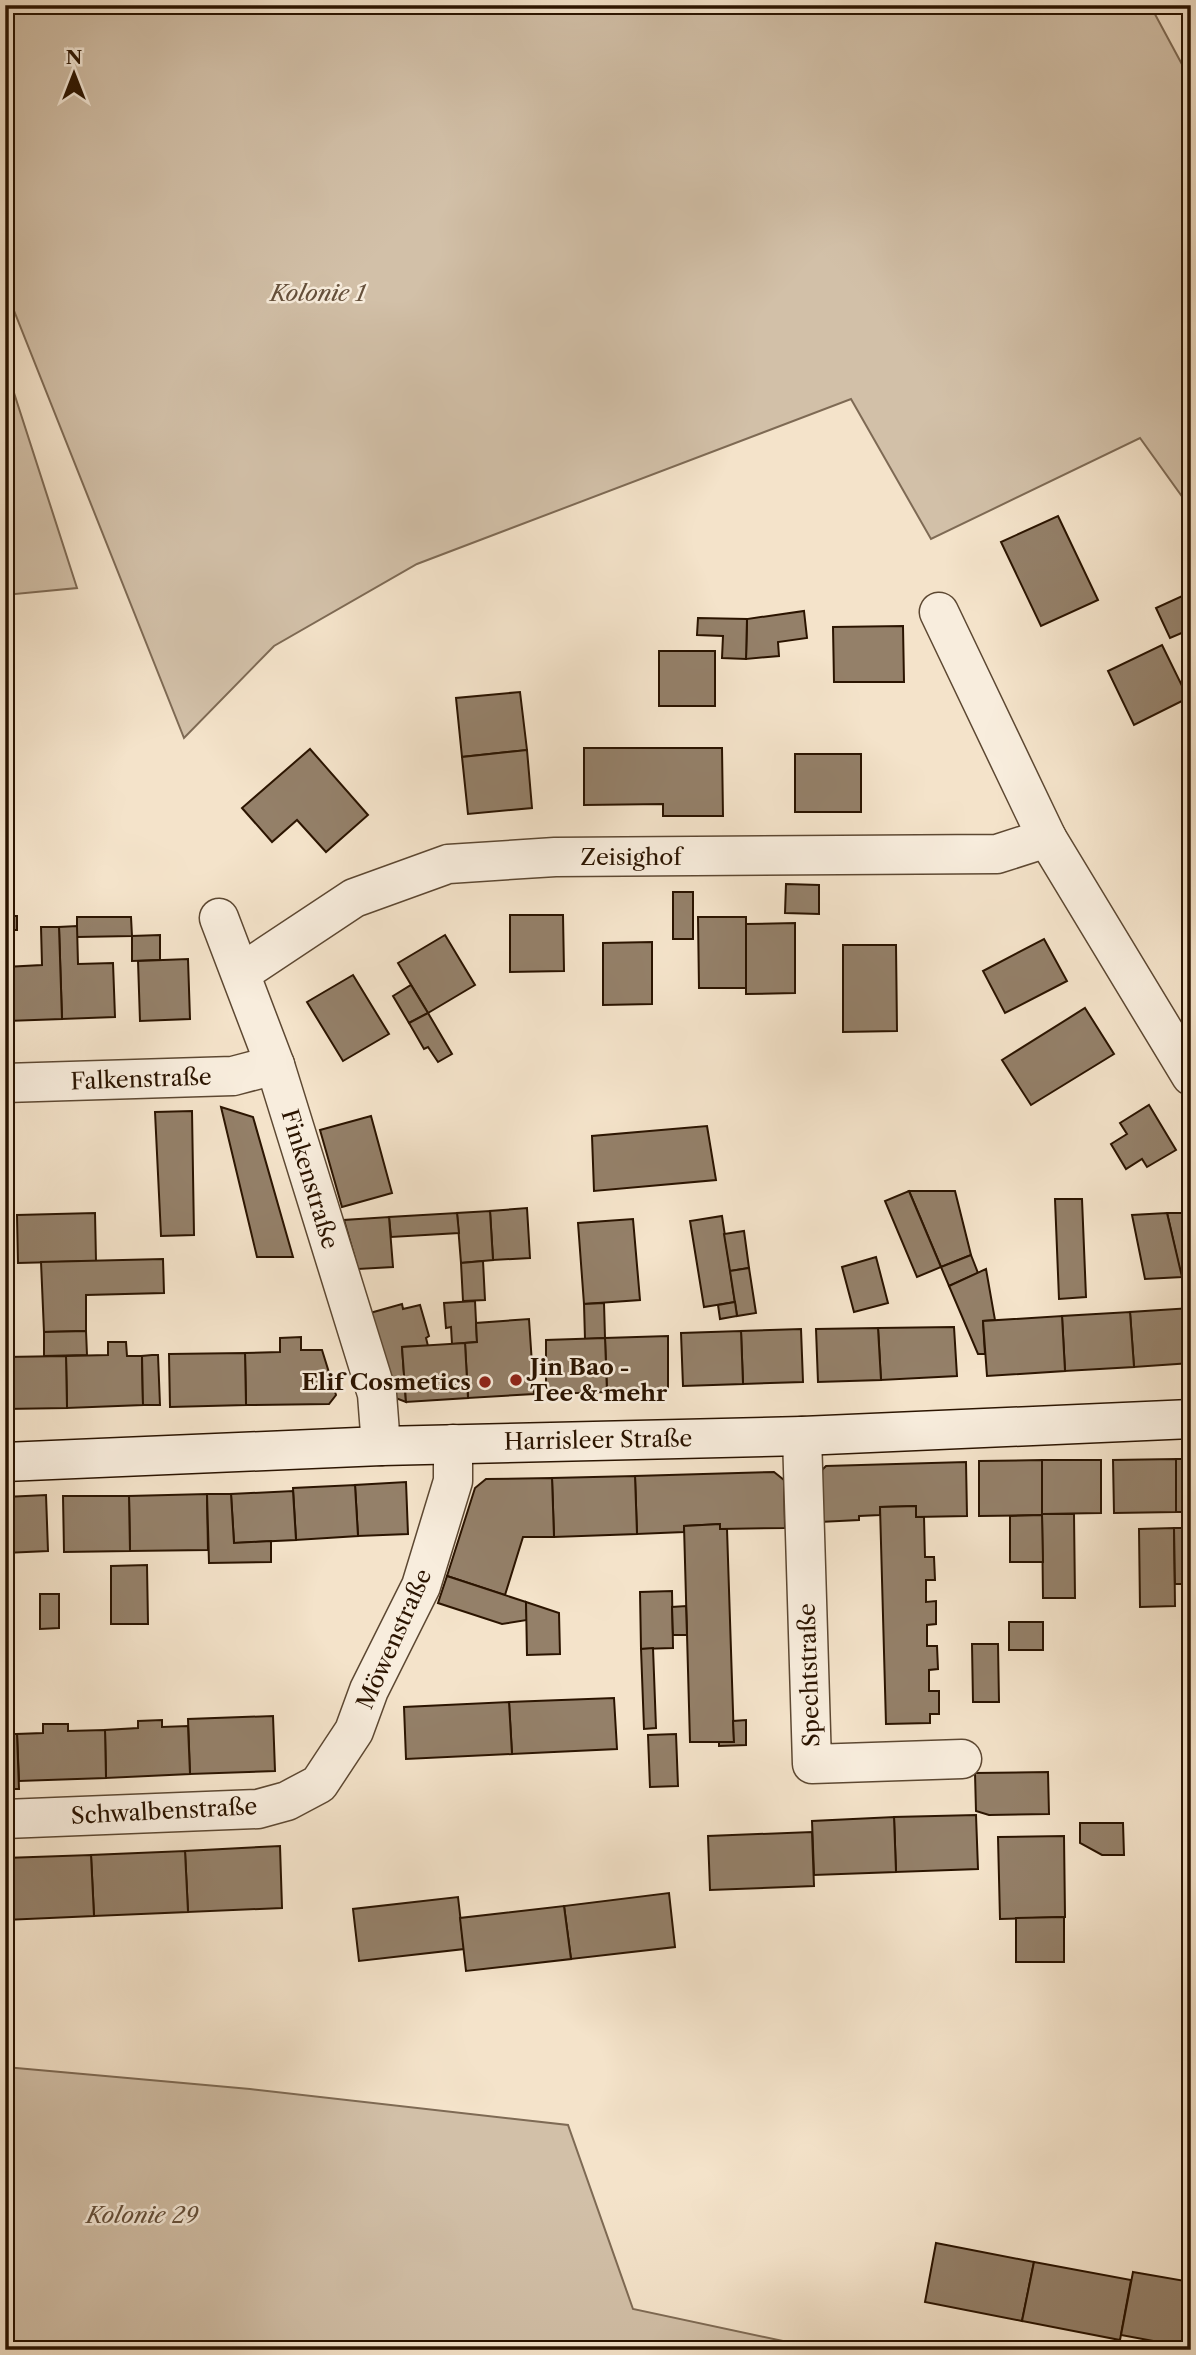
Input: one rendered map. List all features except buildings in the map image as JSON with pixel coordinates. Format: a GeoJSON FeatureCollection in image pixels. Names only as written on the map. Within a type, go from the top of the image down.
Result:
{"type":"FeatureCollection","features":[{"type":"Feature","properties":{"kind":"street"},"geometry":{"type":"LineString","coordinates":[[939,612],[1047,838],[1191,1076]]}},
{"type":"Feature","properties":{"kind":"street","name":"Zeisighof"},"geometry":{"type":"LineString","coordinates":[[241,973],[354,898],[448,864],[555,857],[997,854],[1047,838]]}},
{"type":"Feature","properties":{"kind":"street","name":"Finkenstraße"},"geometry":{"type":"LineString","coordinates":[[219,918],[275,1065],[377,1394],[381,1446]]}},
{"type":"Feature","properties":{"kind":"street","name":"Falkenstraße"},"geometry":{"type":"LineString","coordinates":[[5,1083],[233,1076],[275,1065]]}},
{"type":"Feature","properties":{"kind":"street","name":"Harrisleer Straße"},"geometry":{"type":"LineString","coordinates":[[5,1462],[381,1446],[802,1436],[1191,1419]]}},
{"type":"Feature","properties":{"kind":"street","name":"Spechtstraße"},"geometry":{"type":"LineString","coordinates":[[802,1436],[812,1764],[962,1759]]}},
{"type":"Feature","properties":{"kind":"street","name":"Möwenstraße"},"geometry":{"type":"LineString","coordinates":[[319,1784],[354,1731],[369,1690],[421,1586],[453,1481],[453,1444]]}},
{"type":"Feature","properties":{"kind":"street","name":"Schwalbenstraße"},"geometry":{"type":"LineString","coordinates":[[5,1819],[258,1808],[287,1801],[319,1784]]}},
{"type":"Feature","properties":{"kind":"green space","name":"Kolonie 1"},"geometry":{"type":"Polygon","coordinates":[[[5,5],[1150,5],[1191,81],[1191,509],[1140,438],[931,539],[851,399],[417,564],[274,646],[184,738],[5,288],[5,5]]]}},
{"type":"Feature","properties":{"kind":"green space"},"geometry":{"type":"Polygon","coordinates":[[[5,365],[77,588],[5,595],[5,365]]]}},
{"type":"Feature","properties":{"kind":"green space","name":"Kolonie 29"},"geometry":{"type":"Polygon","coordinates":[[[5,2067],[250,2089],[568,2125],[633,2309],[825,2350],[5,2350],[5,2067]]]}},
{"type":"Feature","properties":{"kind":"place","name":"Jin Bao - Tee & mehr"},"geometry":{"type":"Point","coordinates":[516,1380]}},
{"type":"Feature","properties":{"kind":"place","name":"Elif Cosmetics"},"geometry":{"type":"Point","coordinates":[485,1382]}}]}
